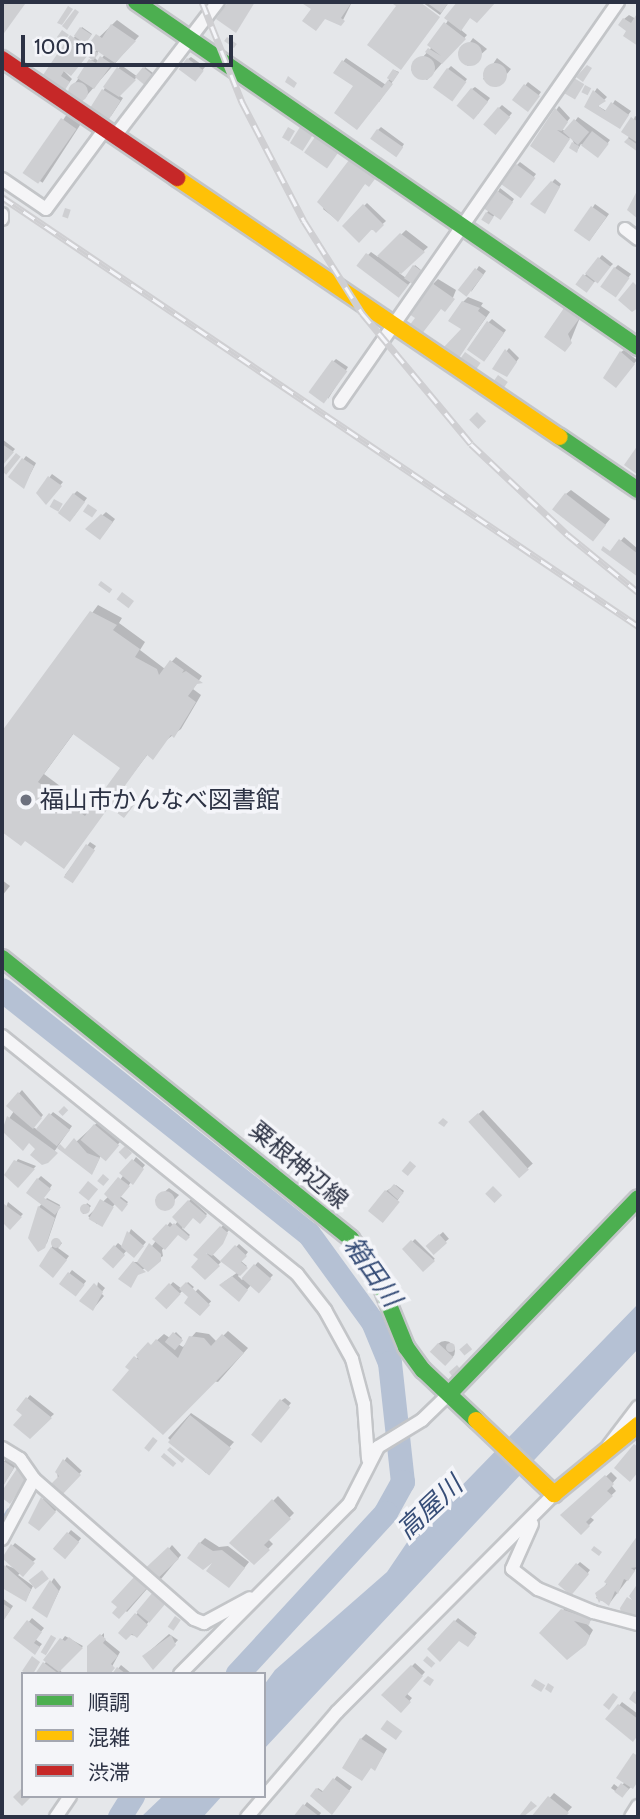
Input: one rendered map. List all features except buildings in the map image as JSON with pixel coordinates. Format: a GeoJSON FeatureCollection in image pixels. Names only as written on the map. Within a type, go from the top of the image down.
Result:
{"type":"FeatureCollection","features":[{"type":"Feature","properties":{"kind":"street"},"geometry":{"type":"LineString","coordinates":[[136,2],[638,347]]}},
{"type":"Feature","properties":{"kind":"street"},"geometry":{"type":"LineString","coordinates":[[340,402],[618,2]]}},
{"type":"Feature","properties":{"kind":"street"},"geometry":{"type":"LineString","coordinates":[[2,179],[46,209],[191,39],[216,3]]}},
{"type":"Feature","properties":{"kind":"street"},"geometry":{"type":"LineString","coordinates":[[2,59],[638,490]]}},
{"type":"Feature","properties":{"kind":"street"},"geometry":{"type":"LineString","coordinates":[[625,229],[638,239]]}},
{"type":"Feature","properties":{"kind":"street","name":"粟根神辺線"},"geometry":{"type":"LineString","coordinates":[[2,958],[264,1165],[351,1239],[376,1273],[406,1347],[453,1398],[552,1492]]}},
{"type":"Feature","properties":{"kind":"street"},"geometry":{"type":"LineString","coordinates":[[2,1036],[297,1274],[326,1310],[352,1359],[364,1404],[368,1459]]}},
{"type":"Feature","properties":{"kind":"street"},"geometry":{"type":"LineString","coordinates":[[182,1672],[254,1596],[349,1504],[368,1459],[378,1447],[453,1398],[638,1198]]}},
{"type":"Feature","properties":{"kind":"street"},"geometry":{"type":"LineString","coordinates":[[608,1446],[638,1406]]}},
{"type":"Feature","properties":{"kind":"street"},"geometry":{"type":"LineString","coordinates":[[266,1795],[337,1712],[538,1512],[552,1492],[638,1425]]}},
{"type":"Feature","properties":{"kind":"street"},"geometry":{"type":"LineString","coordinates":[[2,1448],[20,1459],[34,1479],[194,1619],[204,1623],[254,1596]]}},
{"type":"Feature","properties":{"kind":"street"},"geometry":{"type":"LineString","coordinates":[[2,1539],[34,1479]]}},
{"type":"Feature","properties":{"kind":"street"},"geometry":{"type":"LineString","coordinates":[[538,1512],[512,1569],[549,1594],[638,1624]]}},
{"type":"Feature","properties":{"kind":"street"},"geometry":{"type":"LineString","coordinates":[[56,1817],[69,1798]]}},
{"type":"Feature","properties":{"kind":"street"},"geometry":{"type":"LineString","coordinates":[[247,1817],[263,1798]]}},
{"type":"Feature","properties":{"kind":"street"},"geometry":{"type":"LineString","coordinates":[[631,1817],[638,1806]]}},
{"type":"Feature","properties":{"kind":"water"},"geometry":{"type":"Polygon","coordinates":[[[638,1304],[638,1349],[266,1747],[266,1682],[275,1670],[387,1572],[408,1541],[638,1304]]]}},
{"type":"Feature","properties":{"kind":"water"},"geometry":{"type":"Polygon","coordinates":[[[161,1798],[220,1798],[203,1817],[141,1817],[161,1798]]]}},
{"type":"Feature","properties":{"kind":"waterway","name":"箱田川"},"geometry":{"type":"LineString","coordinates":[[2,990],[309,1234],[373,1322],[390,1363],[403,1482],[386,1513],[240,1672]]}},
{"type":"Feature","properties":{"kind":"waterway"},"geometry":{"type":"LineString","coordinates":[[2,1521],[8,1511]]}},
{"type":"Feature","properties":{"kind":"waterway","name":"箱田川"},"geometry":{"type":"LineString","coordinates":[[120,1817],[132,1798]]}},
{"type":"Feature","properties":{"kind":"railway"},"geometry":{"type":"LineString","coordinates":[[202,2],[242,102],[304,221],[362,313],[471,444],[568,535],[638,592]]}},
{"type":"Feature","properties":{"kind":"railway"},"geometry":{"type":"LineString","coordinates":[[2,197],[638,626]]}},
{"type":"Feature","properties":{"kind":"traffic: fast"},"geometry":{"type":"LineString","coordinates":[[136,2],[638,347]]}},
{"type":"Feature","properties":{"kind":"traffic: fast"},"geometry":{"type":"LineString","coordinates":[[560,437],[638,490]]}},
{"type":"Feature","properties":{"kind":"traffic: fast"},"geometry":{"type":"LineString","coordinates":[[2,958],[351,1239],[376,1273],[406,1347],[423,1370],[476,1420]]}},
{"type":"Feature","properties":{"kind":"traffic: fast"},"geometry":{"type":"LineString","coordinates":[[449,1394],[638,1198]]}},
{"type":"Feature","properties":{"kind":"traffic: slow"},"geometry":{"type":"LineString","coordinates":[[177,178],[560,437]]}},
{"type":"Feature","properties":{"kind":"traffic: slow"},"geometry":{"type":"LineString","coordinates":[[476,1420],[554,1494],[638,1425]]}},
{"type":"Feature","properties":{"kind":"traffic: jam"},"geometry":{"type":"LineString","coordinates":[[2,59],[177,178]]}},
{"type":"Feature","properties":{"kind":"place","name":"福山市かんなべ図書館"},"geometry":{"type":"Point","coordinates":[26,800]}},
{"type":"Feature","properties":{"kind":"water label","name":"高屋川"},"geometry":{"type":"Point","coordinates":[430,1508]}}]}
